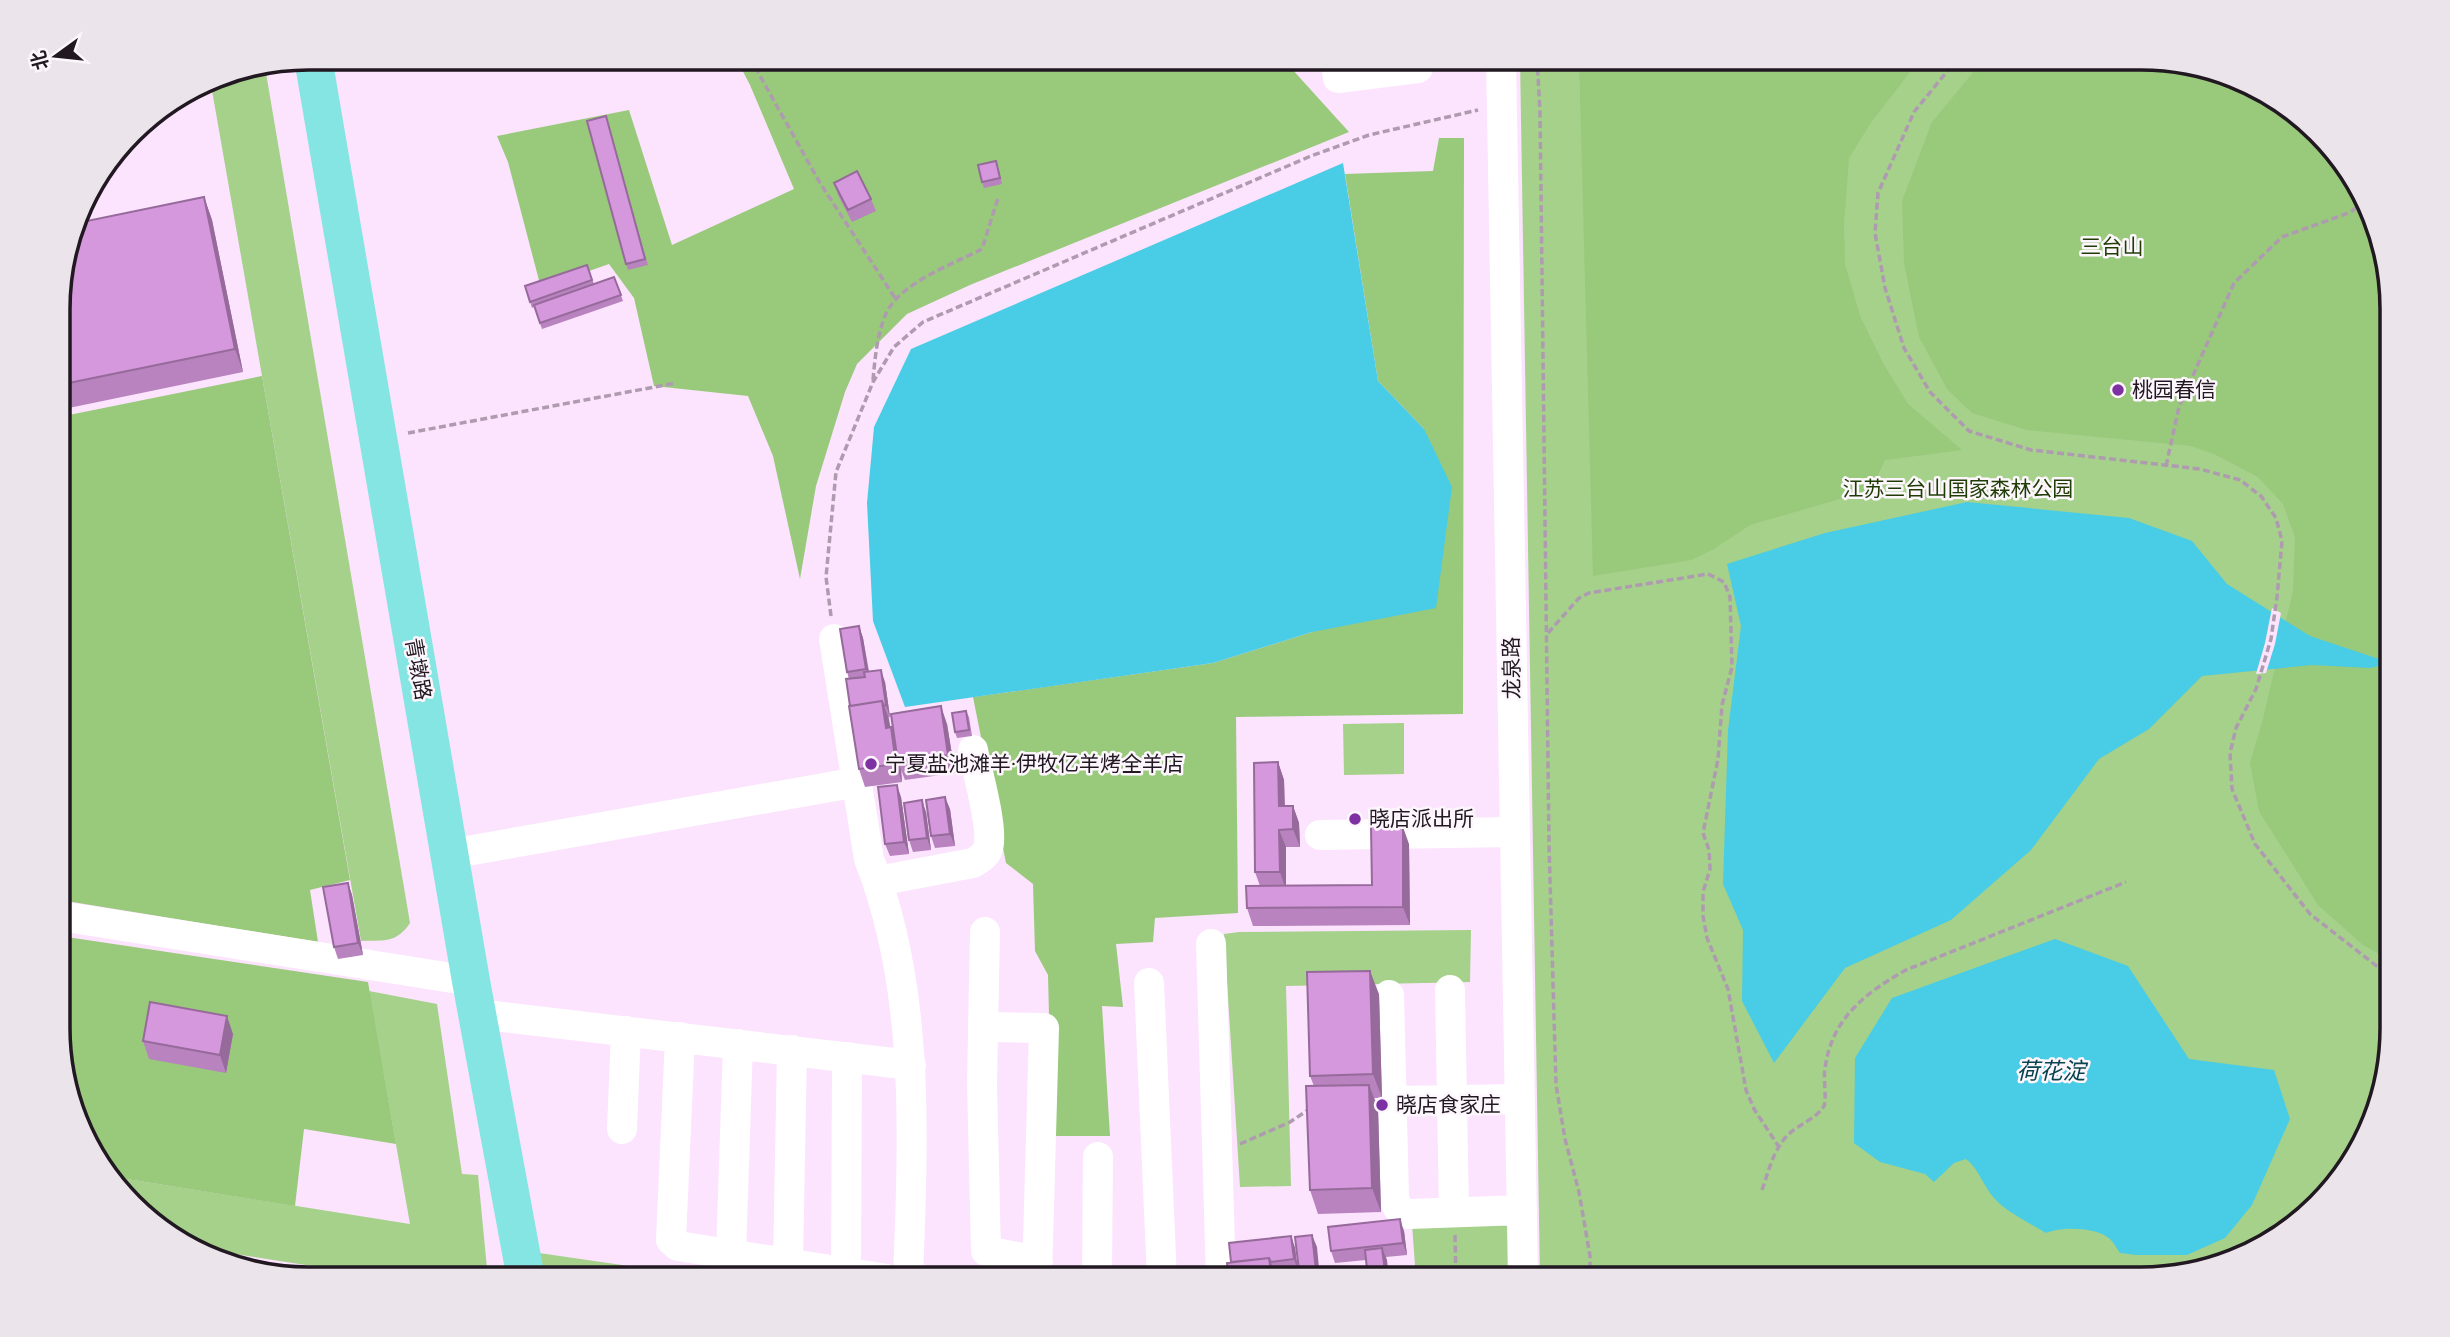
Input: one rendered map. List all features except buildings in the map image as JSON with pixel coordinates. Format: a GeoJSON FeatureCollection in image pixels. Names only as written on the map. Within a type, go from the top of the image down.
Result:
{"type":"FeatureCollection","features":[{"type":"Feature","properties":{"kind":"main road","name":"青墩路"},"geometry":{"type":"LineString","coordinates":[[315,71],[474,997],[524,1267]]}},
{"type":"Feature","properties":{"kind":"street"},"geometry":{"type":"LineString","coordinates":[[1337,70],[1338,78],[1399,70]]}},
{"type":"Feature","properties":{"kind":"street","name":"龙泉路"},"geometry":{"type":"LineString","coordinates":[[1501,70],[1523,1266]]}},
{"type":"Feature","properties":{"kind":"street"},"geometry":{"type":"LineString","coordinates":[[834,639],[869,859],[878,881],[901,983],[911,1065],[908,1267]]}},
{"type":"Feature","properties":{"kind":"street"},"geometry":{"type":"LineString","coordinates":[[878,881],[973,863],[988,851],[988,827],[973,750]]}},
{"type":"Feature","properties":{"kind":"street"},"geometry":{"type":"LineString","coordinates":[[450,854],[858,782]]}},
{"type":"Feature","properties":{"kind":"street"},"geometry":{"type":"LineString","coordinates":[[1320,835],[1515,832]]}},
{"type":"Feature","properties":{"kind":"street"},"geometry":{"type":"LineString","coordinates":[[70,918],[474,997],[626,1031],[911,1065]]}},
{"type":"Feature","properties":{"kind":"street"},"geometry":{"type":"LineString","coordinates":[[985,932],[983,1027],[986,1251],[1028,1267]]}},
{"type":"Feature","properties":{"kind":"street"},"geometry":{"type":"LineString","coordinates":[[1211,944],[1221,1267]]}},
{"type":"Feature","properties":{"kind":"street"},"geometry":{"type":"LineString","coordinates":[[1149,984],[1161,1267]]}},
{"type":"Feature","properties":{"kind":"street"},"geometry":{"type":"LineString","coordinates":[[1450,990],[1454,1212]]}},
{"type":"Feature","properties":{"kind":"street"},"geometry":{"type":"LineString","coordinates":[[1389,995],[1396,1206],[1409,1214],[1522,1210]]}},
{"type":"Feature","properties":{"kind":"street"},"geometry":{"type":"LineString","coordinates":[[983,1027],[1044,1028],[1037,1267]]}},
{"type":"Feature","properties":{"kind":"street"},"geometry":{"type":"LineString","coordinates":[[622,1129],[626,1031]]}},
{"type":"Feature","properties":{"kind":"street"},"geometry":{"type":"LineString","coordinates":[[680,1037],[671,1240],[678,1246],[812,1267]]}},
{"type":"Feature","properties":{"kind":"street"},"geometry":{"type":"LineString","coordinates":[[731,1254],[738,1044]]}},
{"type":"Feature","properties":{"kind":"street"},"geometry":{"type":"LineString","coordinates":[[788,1263],[792,1051]]}},
{"type":"Feature","properties":{"kind":"street"},"geometry":{"type":"LineString","coordinates":[[846,1267],[847,1057]]}},
{"type":"Feature","properties":{"kind":"street"},"geometry":{"type":"LineString","coordinates":[[1392,1101],[1520,1099]]}},
{"type":"Feature","properties":{"kind":"street"},"geometry":{"type":"LineString","coordinates":[[1097,1267],[1098,1157]]}},
{"type":"Feature","properties":{"kind":"path"},"geometry":{"type":"LineString","coordinates":[[1538,70],[1549,845],[1556,1085],[1565,1139],[1579,1192],[1590,1266]]}},
{"type":"Feature","properties":{"kind":"path"},"geometry":{"type":"LineString","coordinates":[[1948,70],[1914,112],[1878,193],[1875,233],[1885,288],[1905,348],[1930,393],[1969,431],[2031,450],[2200,469],[2240,480],[2261,496],[2276,518],[2282,541],[2277,597],[2271,639],[2256,689],[2236,728],[2230,753],[2232,789],[2255,844],[2310,914],[2380,969]]}},
{"type":"Feature","properties":{"kind":"path"},"geometry":{"type":"LineString","coordinates":[[757,71],[820,183],[895,299]]}},
{"type":"Feature","properties":{"kind":"path"},"geometry":{"type":"LineString","coordinates":[[834,639],[826,577],[836,472],[873,382],[894,347],[923,322],[1323,151],[1370,135],[1502,104]]}},
{"type":"Feature","properties":{"kind":"path"},"geometry":{"type":"LineString","coordinates":[[873,382],[877,344],[886,314],[895,299],[912,286],[982,249],[998,198]]}},
{"type":"Feature","properties":{"kind":"path"},"geometry":{"type":"LineString","coordinates":[[2166,466],[2179,407],[2234,283],[2282,237],[2351,212],[2356,208]]}},
{"type":"Feature","properties":{"kind":"path"},"geometry":{"type":"LineString","coordinates":[[378,439],[676,383]]}},
{"type":"Feature","properties":{"kind":"path"},"geometry":{"type":"LineString","coordinates":[[1546,634],[1579,598],[1589,593],[1708,574],[1724,582],[1730,597],[1732,667],[1722,705],[1718,760],[1703,833],[1709,850],[1710,869],[1703,892],[1703,916],[1707,938],[1728,989],[1746,1090],[1754,1109],[1779,1147]]}},
{"type":"Feature","properties":{"kind":"path"},"geometry":{"type":"LineString","coordinates":[[1762,1190],[1779,1147],[1789,1134],[1824,1107],[1826,1060],[1834,1032],[1860,1002],[1881,984],[1927,961],[2126,882]]}},
{"type":"Feature","properties":{"kind":"path"},"geometry":{"type":"LineString","coordinates":[[1217,1147],[1253,1140],[1290,1122],[1314,1106]]}},
{"type":"Feature","properties":{"kind":"path"},"geometry":{"type":"LineString","coordinates":[[1454,1212],[1456,1266]]}},
{"type":"Feature","properties":{"kind":"green space"},"geometry":{"type":"Polygon","coordinates":[[[1293,70],[1349,132],[970,285],[907,314],[857,364],[845,392],[816,486],[800,579],[773,456],[748,396],[654,386],[634,298],[609,264],[541,288],[508,162],[497,136],[629,110],[672,245],[794,189],[743,71],[1293,70]]]}},
{"type":"Feature","properties":{"kind":"green space","name":"江苏三台山国家森林公园"},"geometry":{"type":"Polygon","coordinates":[[[1520,70],[2141,70],[2203,78],[2246,95],[2274,110],[2321,152],[2340,176],[2355,204],[2372,247],[2380,309],[2380,1028],[2372,1090],[2355,1133],[2340,1161],[2298,1208],[2274,1227],[2218,1254],[2187,1262],[2156,1266],[1540,1266],[1520,70]]]}},
{"type":"Feature","properties":{"kind":"green space"},"geometry":{"type":"Polygon","coordinates":[[[1579,70],[1912,70],[1872,121],[1849,158],[1844,225],[1845,264],[1860,316],[1883,363],[1908,404],[1962,450],[1885,460],[1871,490],[1750,525],[1714,549],[1691,560],[1593,576],[1579,70]]]}},
{"type":"Feature","properties":{"kind":"green space","name":"三台山"},"geometry":{"type":"Polygon","coordinates":[[[1975,70],[2172,72],[2218,83],[2274,110],[2321,152],[2340,176],[2355,204],[2372,247],[2380,309],[2380,954],[2363,945],[2318,905],[2259,811],[2250,763],[2293,591],[2295,537],[2283,504],[2258,477],[2214,454],[2191,446],[2027,430],[1972,413],[1947,389],[1919,337],[1904,263],[1902,201],[1932,122],[1975,70]]]}},
{"type":"Feature","properties":{"kind":"green space"},"geometry":{"type":"Polygon","coordinates":[[[266,75],[410,923],[394,938],[361,941],[212,91],[232,83],[266,75]]]}},
{"type":"Feature","properties":{"kind":"green space"},"geometry":{"type":"Polygon","coordinates":[[[1439,138],[1464,138],[1463,714],[1236,717],[1238,913],[1155,918],[1153,942],[1116,944],[1123,1007],[1102,1006],[1110,1136],[1052,1136],[1048,975],[1035,951],[1033,884],[1006,863],[973,697],[1213,663],[1312,632],[1424,429],[1378,381],[1345,174],[1433,171],[1439,138]]]}},
{"type":"Feature","properties":{"kind":"green space"},"geometry":{"type":"Polygon","coordinates":[[[262,376],[350,880],[310,890],[318,942],[70,902],[71,415],[262,376]]]}},
{"type":"Feature","properties":{"kind":"green space"},"geometry":{"type":"Polygon","coordinates":[[[1404,723],[1404,774],[1344,775],[1343,724],[1404,723]]]}},
{"type":"Feature","properties":{"kind":"green space"},"geometry":{"type":"Polygon","coordinates":[[[1471,930],[1470,982],[1286,986],[1291,1186],[1240,1187],[1224,934],[1471,930]]]}},
{"type":"Feature","properties":{"kind":"green space"},"geometry":{"type":"Polygon","coordinates":[[[70,938],[368,982],[396,1144],[304,1129],[295,1206],[124,1178],[102,1147],[78,1090],[70,1028],[70,938]]]}},
{"type":"Feature","properties":{"kind":"green space"},"geometry":{"type":"Polygon","coordinates":[[[369,991],[437,1004],[462,1174],[478,1175],[487,1267],[319,1267],[230,1253],[176,1227],[152,1208],[124,1178],[410,1224],[369,991]]]}},
{"type":"Feature","properties":{"kind":"green space"},"geometry":{"type":"Polygon","coordinates":[[[1508,1218],[1515,1266],[1415,1266],[1412,1224],[1508,1218]]]}},
{"type":"Feature","properties":{"kind":"green space"},"geometry":{"type":"Polygon","coordinates":[[[539,1253],[635,1267],[541,1267],[539,1253]]]}},
{"type":"Feature","properties":{"kind":"water"},"geometry":{"type":"Polygon","coordinates":[[[1343,163],[1378,381],[1424,429],[1452,487],[1436,608],[1312,632],[1213,663],[905,707],[873,621],[867,503],[874,427],[911,349],[1343,163]]]}},
{"type":"Feature","properties":{"kind":"water"},"geometry":{"type":"Polygon","coordinates":[[[1967,502],[2129,518],[2192,541],[2227,584],[2310,636],[2380,659],[2380,666],[2370,668],[2312,665],[2202,676],[2149,729],[2099,759],[2031,850],[1951,920],[1845,968],[1774,1063],[1742,1001],[1743,930],[1723,884],[1728,730],[1741,626],[1727,564],[1825,533],[1967,502]]]}},
{"type":"Feature","properties":{"kind":"water","name":"荷花淀"},"geometry":{"type":"Polygon","coordinates":[[[2055,939],[2128,966],[2189,1059],[2274,1070],[2290,1119],[2252,1205],[2225,1238],[2187,1255],[2120,1253],[2110,1239],[2097,1232],[2070,1229],[2046,1233],[2019,1218],[1995,1199],[1966,1159],[1954,1163],[1934,1182],[1925,1174],[1880,1162],[1854,1143],[1855,1058],[1892,998],[2055,939]]]}},
{"type":"Feature","properties":{"kind":"pier"},"geometry":{"type":"Polygon","coordinates":[[[2272,608],[2281,613],[2275,644],[2266,673],[2256,674],[2265,643],[2272,608]]]}},
{"type":"Feature","properties":{"kind":"place","name":"桃园春信"},"geometry":{"type":"Point","coordinates":[2118,390]}},
{"type":"Feature","properties":{"kind":"place","name":"宁夏盐池滩羊·伊牧亿羊烤全羊店"},"geometry":{"type":"Point","coordinates":[871,764]}},
{"type":"Feature","properties":{"kind":"place","name":"晓店派出所"},"geometry":{"type":"Point","coordinates":[1355,819]}},
{"type":"Feature","properties":{"kind":"place","name":"晓店食家庄"},"geometry":{"type":"Point","coordinates":[1382,1105]}}]}
